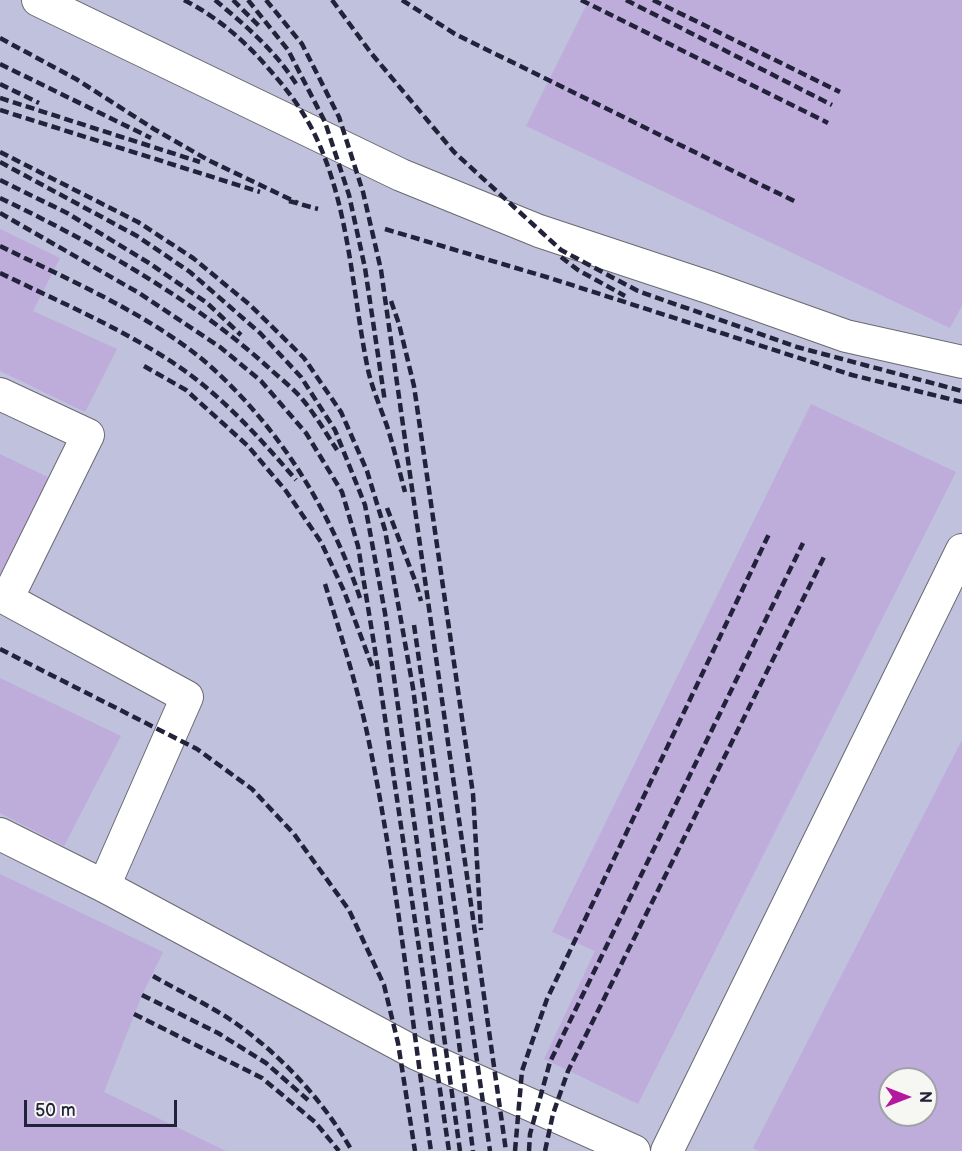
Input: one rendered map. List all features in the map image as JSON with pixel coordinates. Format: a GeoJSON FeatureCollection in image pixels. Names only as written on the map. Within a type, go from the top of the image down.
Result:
{"type":"FeatureCollection","features":[{"type":"Feature","properties":{"kind":"lane"},"geometry":{"type":"LineString","coordinates":[[38,0],[401,175],[539,231],[846,336],[962,362]]}},
{"type":"Feature","properties":{"kind":"lane"},"geometry":{"type":"LineString","coordinates":[[0,394],[88,435],[7,599],[188,697],[104,886]]}},
{"type":"Feature","properties":{"kind":"lane"},"geometry":{"type":"LineString","coordinates":[[668,1151],[962,550]]}},
{"type":"Feature","properties":{"kind":"lane"},"geometry":{"type":"LineString","coordinates":[[0,834],[104,886],[417,1054],[634,1151]]}},
{"type":"Feature","properties":{"kind":"shaded area"},"geometry":{"type":"Polygon","coordinates":[[[0,0],[962,0],[962,1151],[0,1151],[0,0]]]}},
{"type":"Feature","properties":{"kind":"building"},"geometry":{"type":"Polygon","coordinates":[[[589,0],[962,0],[962,306],[950,328],[526,126],[589,0]]]}},
{"type":"Feature","properties":{"kind":"building"},"geometry":{"type":"Polygon","coordinates":[[[0,229],[60,258],[33,311],[117,349],[85,412],[0,371],[0,229]]]}},
{"type":"Feature","properties":{"kind":"building"},"geometry":{"type":"Polygon","coordinates":[[[811,404],[956,472],[638,1104],[544,1059],[595,951],[552,932],[811,404]]]}},
{"type":"Feature","properties":{"kind":"building"},"geometry":{"type":"Polygon","coordinates":[[[0,454],[50,478],[0,574],[0,454]]]}},
{"type":"Feature","properties":{"kind":"building"},"geometry":{"type":"Polygon","coordinates":[[[0,678],[121,736],[64,846],[0,813],[0,678]]]}},
{"type":"Feature","properties":{"kind":"building"},"geometry":{"type":"Polygon","coordinates":[[[962,740],[962,1151],[759,1151],[753,1148],[962,740]]]}},
{"type":"Feature","properties":{"kind":"building"},"geometry":{"type":"Polygon","coordinates":[[[0,874],[163,952],[142,995],[104,1092],[226,1151],[0,1151],[0,874]]]}},
{"type":"Feature","properties":{"kind":"railway"},"geometry":{"type":"LineString","coordinates":[[184,0],[219,22],[249,48],[288,91],[315,135],[335,190],[348,248],[369,373],[390,434],[405,492]]}},
{"type":"Feature","properties":{"kind":"railway"},"geometry":{"type":"LineString","coordinates":[[215,0],[271,51],[298,87]]}},
{"type":"Feature","properties":{"kind":"railway"},"geometry":{"type":"LineString","coordinates":[[233,0],[261,28]]}},
{"type":"Feature","properties":{"kind":"railway"},"geometry":{"type":"LineString","coordinates":[[248,0],[288,50],[325,122],[349,195],[365,268],[385,402]]}},
{"type":"Feature","properties":{"kind":"railway"},"geometry":{"type":"LineString","coordinates":[[266,0],[302,44],[339,117],[363,192],[381,270],[506,1151]]}},
{"type":"Feature","properties":{"kind":"railway"},"geometry":{"type":"LineString","coordinates":[[332,0],[371,53],[454,152],[561,250],[638,291],[797,347],[962,391]]}},
{"type":"Feature","properties":{"kind":"railway"},"geometry":{"type":"LineString","coordinates":[[402,0],[455,34],[796,202]]}},
{"type":"Feature","properties":{"kind":"railway"},"geometry":{"type":"LineString","coordinates":[[581,0],[828,123]]}},
{"type":"Feature","properties":{"kind":"railway"},"geometry":{"type":"LineString","coordinates":[[626,0],[832,105]]}},
{"type":"Feature","properties":{"kind":"railway"},"geometry":{"type":"LineString","coordinates":[[653,0],[840,92]]}},
{"type":"Feature","properties":{"kind":"railway"},"geometry":{"type":"LineString","coordinates":[[0,38],[76,79],[154,129],[208,160],[298,203]]}},
{"type":"Feature","properties":{"kind":"railway"},"geometry":{"type":"LineString","coordinates":[[0,64],[151,138]]}},
{"type":"Feature","properties":{"kind":"railway"},"geometry":{"type":"LineString","coordinates":[[0,84],[39,103]]}},
{"type":"Feature","properties":{"kind":"railway"},"geometry":{"type":"LineString","coordinates":[[0,98],[200,162]]}},
{"type":"Feature","properties":{"kind":"railway"},"geometry":{"type":"LineString","coordinates":[[0,110],[260,192]]}},
{"type":"Feature","properties":{"kind":"railway"},"geometry":{"type":"LineString","coordinates":[[0,152],[138,222],[193,258],[250,305],[304,358],[341,412],[367,471],[385,530],[413,688],[473,1151]]}},
{"type":"Feature","properties":{"kind":"railway"},"geometry":{"type":"LineString","coordinates":[[0,162],[137,236],[190,272],[260,333],[301,377],[335,430],[365,505],[385,613],[460,1151]]}},
{"type":"Feature","properties":{"kind":"railway"},"geometry":{"type":"LineString","coordinates":[[0,180],[67,213],[149,263],[207,303],[241,335]]}},
{"type":"Feature","properties":{"kind":"railway"},"geometry":{"type":"LineString","coordinates":[[0,198],[106,253],[209,319],[296,392],[337,450]]}},
{"type":"Feature","properties":{"kind":"railway"},"geometry":{"type":"LineString","coordinates":[[289,201],[318,209]]}},
{"type":"Feature","properties":{"kind":"railway"},"geometry":{"type":"LineString","coordinates":[[0,213],[139,293],[220,347],[261,381],[306,433],[342,492],[358,546],[375,650],[449,1151]]}},
{"type":"Feature","properties":{"kind":"railway"},"geometry":{"type":"LineString","coordinates":[[385,229],[553,279],[852,375],[962,402]]}},
{"type":"Feature","properties":{"kind":"railway"},"geometry":{"type":"LineString","coordinates":[[0,246],[130,311],[179,342],[229,383],[276,438],[316,499],[348,564],[360,598]]}},
{"type":"Feature","properties":{"kind":"railway"},"geometry":{"type":"LineString","coordinates":[[561,257],[578,270],[625,296]]}},
{"type":"Feature","properties":{"kind":"railway"},"geometry":{"type":"LineString","coordinates":[[0,273],[113,328],[178,366],[226,405],[296,480]]}},
{"type":"Feature","properties":{"kind":"railway"},"geometry":{"type":"LineString","coordinates":[[391,301],[414,386],[473,794],[481,930]]}},
{"type":"Feature","properties":{"kind":"railway"},"geometry":{"type":"LineString","coordinates":[[144,366],[186,390],[248,446],[286,491],[321,542],[344,591],[372,666]]}},
{"type":"Feature","properties":{"kind":"railway"},"geometry":{"type":"LineString","coordinates":[[387,508],[421,601]]}},
{"type":"Feature","properties":{"kind":"railway"},"geometry":{"type":"LineString","coordinates":[[515,1151],[522,1071],[547,999],[769,534]]}},
{"type":"Feature","properties":{"kind":"railway"},"geometry":{"type":"LineString","coordinates":[[529,1151],[530,1134],[550,1062],[803,543]]}},
{"type":"Feature","properties":{"kind":"railway"},"geometry":{"type":"LineString","coordinates":[[545,1151],[553,1114],[568,1071],[824,557]]}},
{"type":"Feature","properties":{"kind":"railway"},"geometry":{"type":"LineString","coordinates":[[325,584],[357,692],[377,780],[431,1151]]}},
{"type":"Feature","properties":{"kind":"railway"},"geometry":{"type":"LineString","coordinates":[[414,625],[490,1151]]}},
{"type":"Feature","properties":{"kind":"railway"},"geometry":{"type":"LineString","coordinates":[[0,649],[197,749],[252,789],[294,834],[349,910],[384,985],[398,1043],[415,1151]]}},
{"type":"Feature","properties":{"kind":"railway"},"geometry":{"type":"LineString","coordinates":[[153,976],[234,1022],[269,1049],[315,1097],[352,1151]]}},
{"type":"Feature","properties":{"kind":"railway"},"geometry":{"type":"LineString","coordinates":[[142,995],[218,1033],[266,1063],[308,1100]]}},
{"type":"Feature","properties":{"kind":"railway"},"geometry":{"type":"LineString","coordinates":[[134,1014],[262,1078],[315,1122],[339,1151]]}}]}
